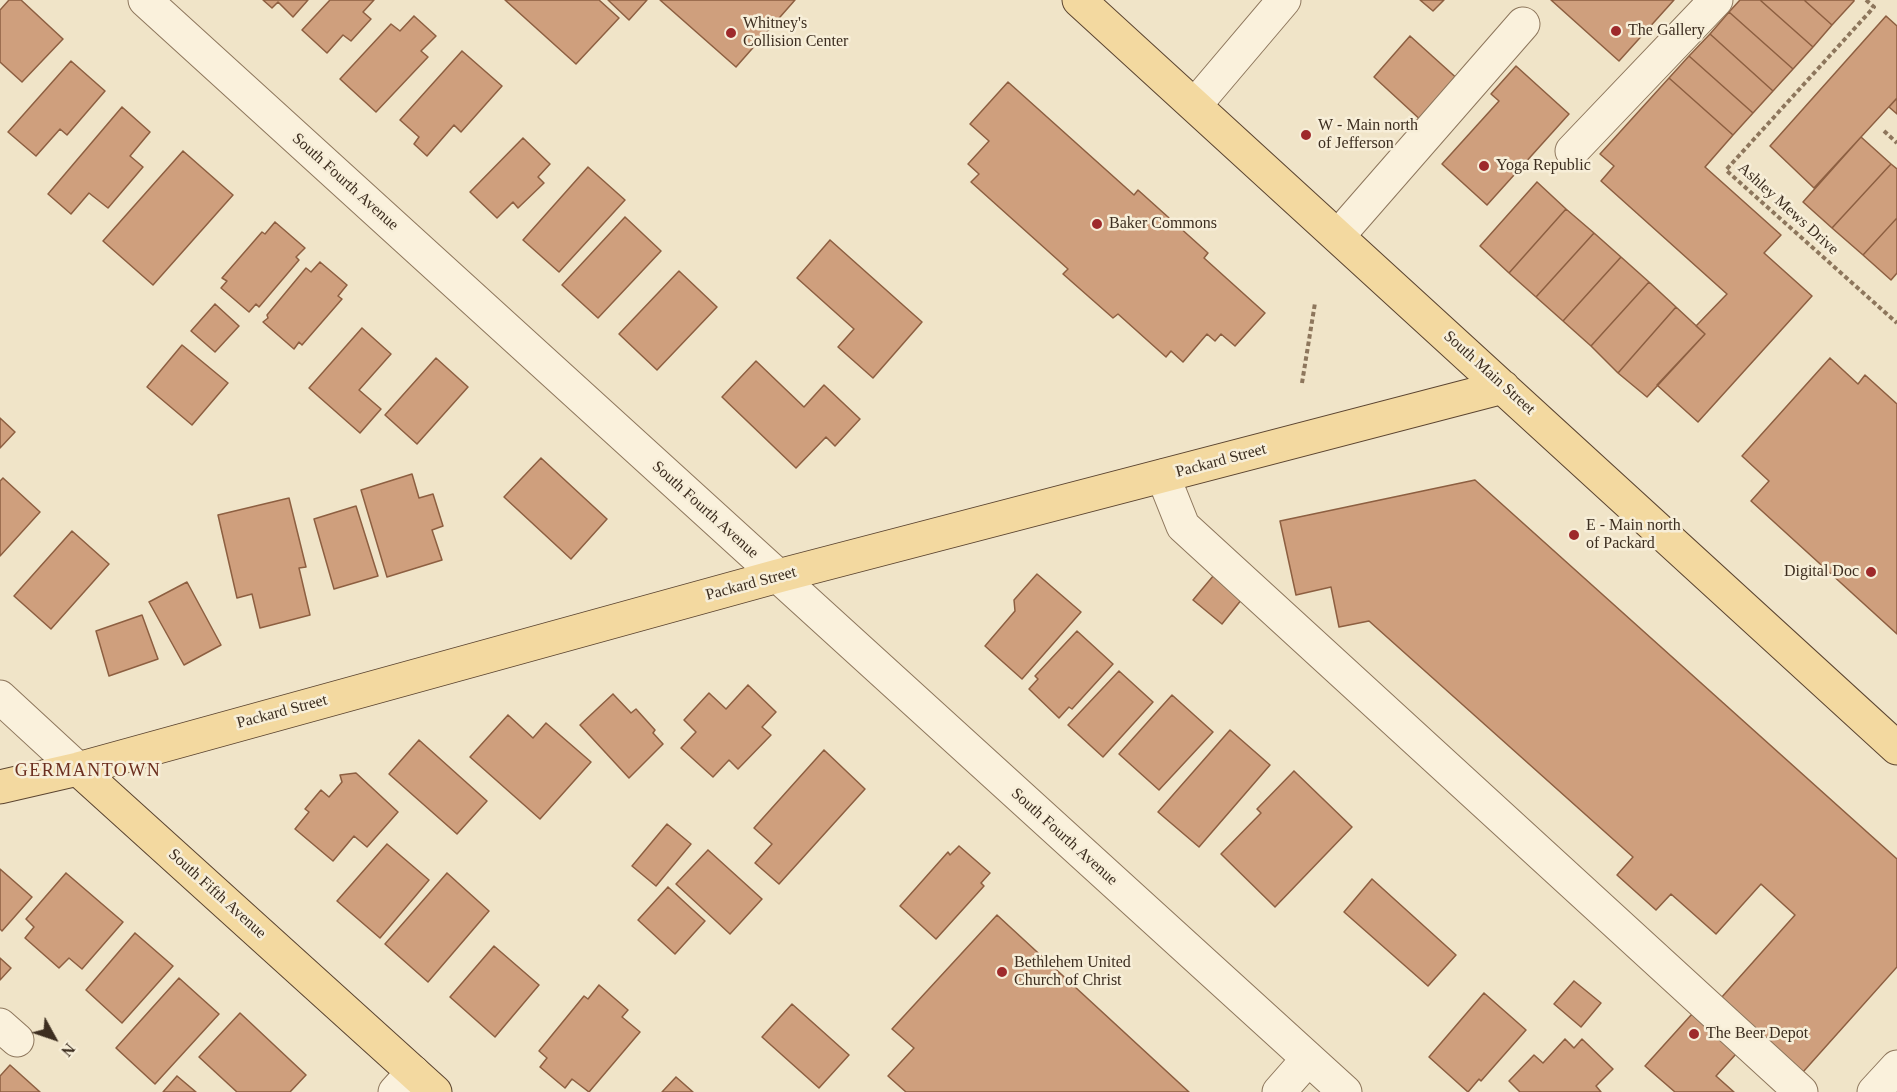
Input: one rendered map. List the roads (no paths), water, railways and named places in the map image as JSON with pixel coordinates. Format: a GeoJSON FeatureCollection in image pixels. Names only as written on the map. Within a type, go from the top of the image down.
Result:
{"type":"FeatureCollection","features":[{"type":"Feature","properties":{"kind":"main road","name":"South Main Street"},"geometry":{"type":"LineString","coordinates":[[1079,0],[1897,748]]}},
{"type":"Feature","properties":{"kind":"main road","name":"Packard Street"},"geometry":{"type":"LineString","coordinates":[[0,787],[78,769],[778,576],[1503,387]]}},
{"type":"Feature","properties":{"kind":"main road","name":"South Fifth Avenue"},"geometry":{"type":"LineString","coordinates":[[78,769],[414,1085]]}},
{"type":"Feature","properties":{"kind":"street","name":"South Fourth Avenue"},"geometry":{"type":"LineString","coordinates":[[145,0],[1344,1092]]}},
{"type":"Feature","properties":{"kind":"street"},"geometry":{"type":"LineString","coordinates":[[1195,105],[1284,0]]}},
{"type":"Feature","properties":{"kind":"street"},"geometry":{"type":"LineString","coordinates":[[1572,151],[1716,0]]}},
{"type":"Feature","properties":{"kind":"street"},"geometry":{"type":"LineString","coordinates":[[1338,236],[1523,24]]}},
{"type":"Feature","properties":{"kind":"street"},"geometry":{"type":"LineString","coordinates":[[1163,476],[1183,526],[1801,1092]]}},
{"type":"Feature","properties":{"kind":"street","name":"South Fifth Avenue"},"geometry":{"type":"LineString","coordinates":[[0,697],[78,769]]}},
{"type":"Feature","properties":{"kind":"street"},"geometry":{"type":"LineString","coordinates":[[1279,1092],[1308,1059]]}},
{"type":"Feature","properties":{"kind":"street"},"geometry":{"type":"LineString","coordinates":[[1874,1092],[1897,1067]]}},
{"type":"Feature","properties":{"kind":"place","name":"The Gallery"},"geometry":{"type":"Point","coordinates":[1616,31]}},
{"type":"Feature","properties":{"kind":"place","name":"Whitney's Collision Center"},"geometry":{"type":"Point","coordinates":[731,33]}},
{"type":"Feature","properties":{"kind":"place","name":"W - Main north of Jefferson"},"geometry":{"type":"Point","coordinates":[1306,135]}},
{"type":"Feature","properties":{"kind":"place","name":"Yoga Republic"},"geometry":{"type":"Point","coordinates":[1484,166]}},
{"type":"Feature","properties":{"kind":"place","name":"Baker Commons"},"geometry":{"type":"Point","coordinates":[1097,224]}},
{"type":"Feature","properties":{"kind":"place","name":"E - Main north of Packard"},"geometry":{"type":"Point","coordinates":[1574,535]}},
{"type":"Feature","properties":{"kind":"place","name":"Digital Doc"},"geometry":{"type":"Point","coordinates":[1871,572]}},
{"type":"Feature","properties":{"kind":"place","name":"Bethlehem United Church of Christ"},"geometry":{"type":"Point","coordinates":[1002,972]}},
{"type":"Feature","properties":{"kind":"place","name":"The Beer Depot"},"geometry":{"type":"Point","coordinates":[1694,1034]}},
{"type":"Feature","properties":{"kind":"district","name":"GERMANTOWN"},"geometry":{"type":"Point","coordinates":[88,771]}}]}
